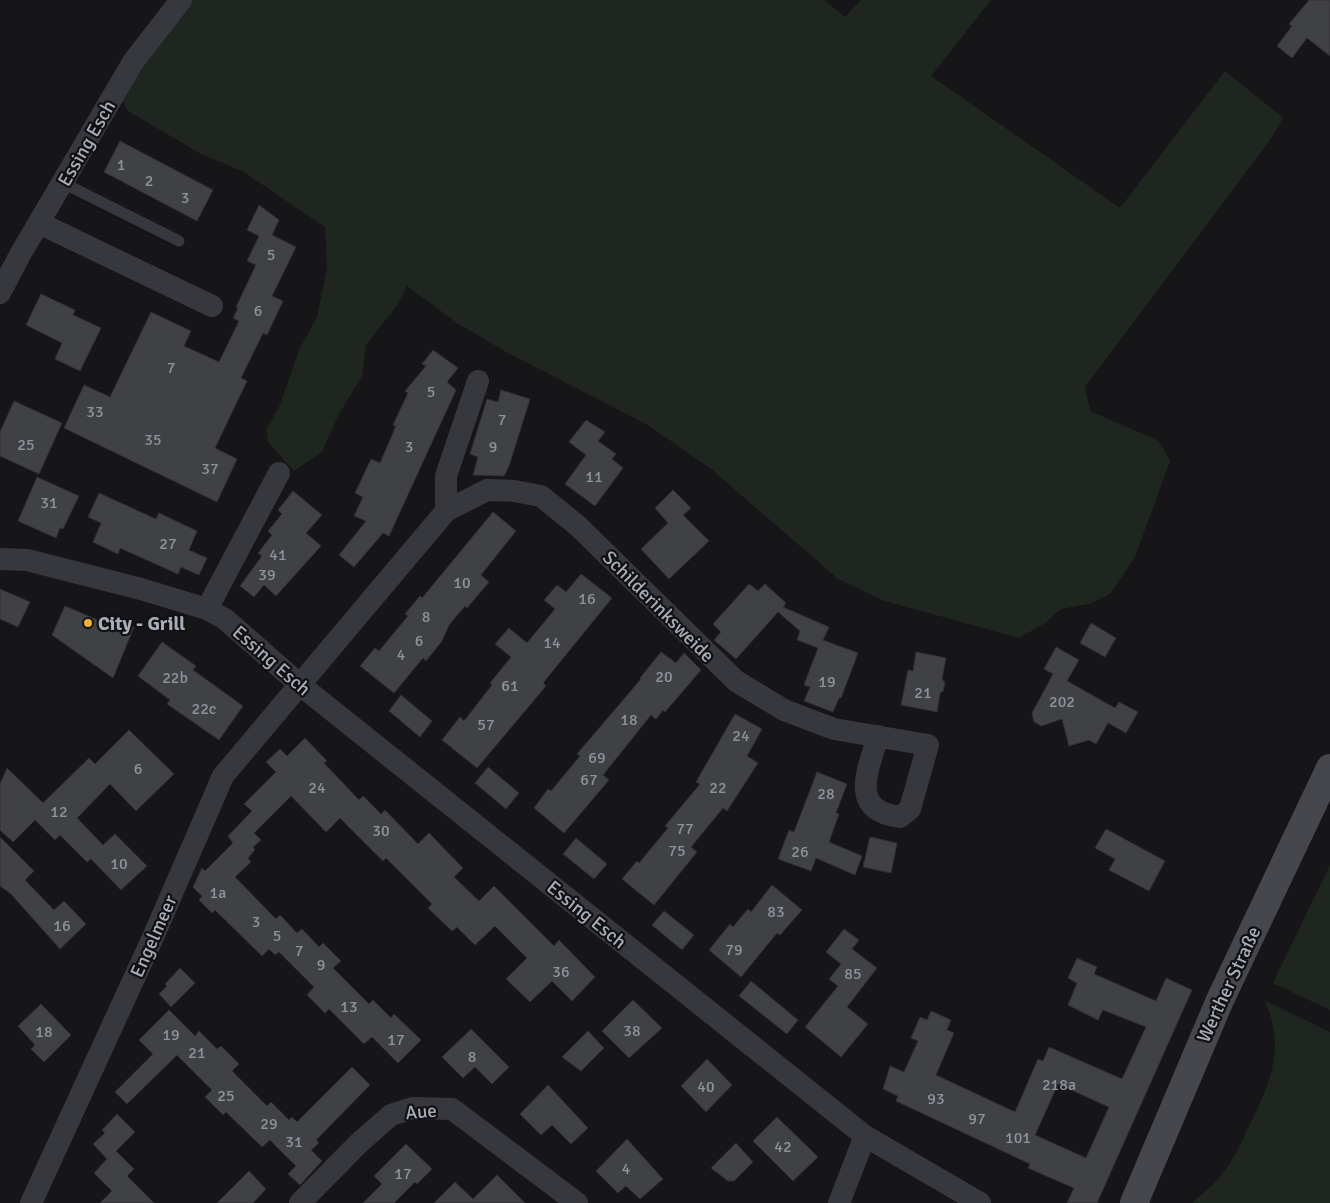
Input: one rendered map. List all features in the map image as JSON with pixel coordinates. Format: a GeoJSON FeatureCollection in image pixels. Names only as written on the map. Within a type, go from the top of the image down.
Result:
{"type":"FeatureCollection","features":[{"type":"Feature","properties":{"kind":"main road","name":"Werther Straße"},"geometry":{"type":"LineString","coordinates":[[1134,1203],[1220,1000],[1330,768]]}},
{"type":"Feature","properties":{"kind":"street","name":"Essing Esch"},"geometry":{"type":"LineString","coordinates":[[0,293],[133,62],[181,0]]}},
{"type":"Feature","properties":{"kind":"street"},"geometry":{"type":"LineString","coordinates":[[39,223],[212,306]]}},
{"type":"Feature","properties":{"kind":"street"},"geometry":{"type":"LineString","coordinates":[[446,511],[446,476],[478,381]]}},
{"type":"Feature","properties":{"kind":"street"},"geometry":{"type":"LineString","coordinates":[[207,609],[280,473]]}},
{"type":"Feature","properties":{"kind":"street","name":"Schilderinksweide"},"geometry":{"type":"LineString","coordinates":[[299,684],[446,511],[487,490],[514,491],[541,496],[578,526],[736,681],[791,713],[834,729],[878,736]]}},
{"type":"Feature","properties":{"kind":"street","name":"Essing Esch"},"geometry":{"type":"LineString","coordinates":[[0,559],[27,560],[142,588],[207,609],[224,619],[299,684],[865,1136],[980,1203]]}},
{"type":"Feature","properties":{"kind":"street","name":"Engelmeer"},"geometry":{"type":"LineString","coordinates":[[31,1203],[154,935],[223,776],[299,684]]}},
{"type":"Feature","properties":{"kind":"street","name":"Aue"},"geometry":{"type":"LineString","coordinates":[[300,1203],[359,1143],[391,1115],[413,1108],[452,1110],[577,1203]]}},
{"type":"Feature","properties":{"kind":"street"},"geometry":{"type":"LineString","coordinates":[[839,1203],[865,1136]]}},
{"type":"Feature","properties":{"kind":"lane"},"geometry":{"type":"LineString","coordinates":[[63,183],[179,241]]}},
{"type":"Feature","properties":{"kind":"shaded area"},"geometry":{"type":"Polygon","coordinates":[[[188,0],[824,0],[845,17],[861,0],[991,0],[931,76],[1120,208],[1225,71],[1283,118],[1272,137],[1085,387],[1090,411],[1159,441],[1170,461],[1135,557],[1110,594],[1089,604],[1061,609],[1045,623],[1019,638],[882,600],[838,579],[710,468],[646,424],[508,353],[457,323],[407,286],[398,304],[366,345],[362,376],[339,414],[322,452],[294,471],[268,442],[266,429],[279,407],[300,348],[317,317],[327,268],[325,227],[242,171],[201,154],[128,111],[121,98],[188,0]]]}},
{"type":"Feature","properties":{"kind":"shaded area"},"geometry":{"type":"Polygon","coordinates":[[[1330,865],[1330,1010],[1273,983],[1330,865]]]}},
{"type":"Feature","properties":{"kind":"shaded area"},"geometry":{"type":"Polygon","coordinates":[[[1264,1000],[1330,1032],[1330,1203],[1192,1203],[1215,1182],[1230,1162],[1264,1093],[1273,1063],[1275,1048],[1271,1017],[1264,1000]]]}},
{"type":"Feature","properties":{"kind":"building"},"geometry":{"type":"Polygon","coordinates":[[[1309,0],[1330,0],[1330,56],[1307,38],[1292,58],[1277,46],[1292,26],[1289,24],[1309,0]]]}},
{"type":"Feature","properties":{"kind":"building"},"geometry":{"type":"Polygon","coordinates":[[[120,141],[213,190],[197,221],[104,172],[120,141]]]}},
{"type":"Feature","properties":{"kind":"building"},"geometry":{"type":"Polygon","coordinates":[[[259,205],[279,220],[272,235],[296,247],[272,296],[283,301],[267,335],[263,333],[241,378],[247,381],[215,448],[237,459],[217,502],[64,428],[84,385],[110,397],[151,312],[191,331],[184,346],[219,362],[239,321],[233,318],[238,308],[236,307],[256,265],[247,261],[259,236],[247,230],[259,205]]]}},
{"type":"Feature","properties":{"kind":"building"},"geometry":{"type":"Polygon","coordinates":[[[41,294],[75,310],[73,315],[101,328],[80,371],[55,359],[62,343],[26,325],[41,294]]]}},
{"type":"Feature","properties":{"kind":"building"},"geometry":{"type":"Polygon","coordinates":[[[433,350],[458,368],[447,382],[456,390],[389,536],[383,533],[354,567],[339,555],[366,521],[354,516],[363,497],[355,493],[371,459],[380,463],[396,426],[393,425],[408,393],[405,391],[426,366],[422,364],[433,350]]]}},
{"type":"Feature","properties":{"kind":"building"},"geometry":{"type":"Polygon","coordinates":[[[501,390],[530,399],[509,466],[504,476],[473,475],[478,457],[470,454],[487,399],[498,402],[501,390]]]}},
{"type":"Feature","properties":{"kind":"building"},"geometry":{"type":"Polygon","coordinates":[[[14,401],[62,423],[39,474],[0,456],[0,432],[14,401]]]}},
{"type":"Feature","properties":{"kind":"building"},"geometry":{"type":"Polygon","coordinates":[[[586,420],[605,432],[598,441],[616,454],[612,459],[623,468],[595,506],[565,484],[586,455],[569,442],[586,420]]]}},
{"type":"Feature","properties":{"kind":"building"},"geometry":{"type":"Polygon","coordinates":[[[37,477],[79,496],[63,529],[60,528],[56,538],[18,521],[37,477]]]}},
{"type":"Feature","properties":{"kind":"building"},"geometry":{"type":"Polygon","coordinates":[[[673,490],[691,508],[683,515],[709,541],[669,579],[641,549],[668,523],[655,508],[673,490]]]}},
{"type":"Feature","properties":{"kind":"building"},"geometry":{"type":"Polygon","coordinates":[[[293,491],[322,515],[306,533],[321,546],[276,596],[264,585],[254,597],[240,586],[262,556],[258,553],[272,535],[268,531],[282,514],[278,510],[293,491]]]}},
{"type":"Feature","properties":{"kind":"building"},"geometry":{"type":"Polygon","coordinates":[[[99,493],[156,519],[159,513],[197,531],[189,550],[207,558],[199,575],[181,567],[178,574],[120,548],[118,554],[93,542],[101,523],[88,517],[99,493]]]}},
{"type":"Feature","properties":{"kind":"building"},"geometry":{"type":"Polygon","coordinates":[[[493,512],[516,531],[481,575],[489,582],[467,608],[465,606],[449,625],[442,641],[426,661],[423,658],[394,693],[360,666],[375,648],[379,651],[408,616],[405,614],[420,596],[422,598],[493,512]]]}},
{"type":"Feature","properties":{"kind":"building"},"geometry":{"type":"Polygon","coordinates":[[[581,574],[612,598],[543,683],[546,686],[477,768],[442,740],[460,717],[464,721],[492,685],[490,683],[511,657],[495,644],[509,628],[527,643],[555,609],[544,600],[557,585],[566,592],[581,574]]]}},
{"type":"Feature","properties":{"kind":"building"},"geometry":{"type":"Polygon","coordinates":[[[749,584],[758,591],[765,584],[786,603],[783,607],[829,627],[823,640],[858,653],[841,698],[839,698],[833,712],[804,701],[810,687],[804,685],[818,648],[797,640],[800,631],[778,612],[736,659],[714,640],[721,632],[713,624],[749,584]]]}},
{"type":"Feature","properties":{"kind":"building"},"geometry":{"type":"Polygon","coordinates":[[[0,589],[30,602],[18,627],[0,619],[0,589]]]}},
{"type":"Feature","properties":{"kind":"building"},"geometry":{"type":"Polygon","coordinates":[[[65,606],[107,624],[110,616],[134,627],[113,678],[52,635],[65,606]]]}},
{"type":"Feature","properties":{"kind":"building"},"geometry":{"type":"Polygon","coordinates":[[[1091,623],[1116,638],[1105,657],[1080,643],[1091,623]]]}},
{"type":"Feature","properties":{"kind":"building"},"geometry":{"type":"Polygon","coordinates":[[[162,642],[196,666],[193,670],[243,706],[219,740],[167,704],[170,700],[138,676],[162,642]]]}},
{"type":"Feature","properties":{"kind":"building"},"geometry":{"type":"Polygon","coordinates":[[[1056,647],[1079,660],[1067,681],[1115,708],[1119,702],[1138,712],[1126,733],[1108,723],[1096,744],[1089,740],[1069,746],[1062,719],[1041,726],[1034,722],[1032,713],[1053,674],[1044,669],[1056,647]]]}},
{"type":"Feature","properties":{"kind":"building"},"geometry":{"type":"Polygon","coordinates":[[[661,652],[676,663],[684,653],[701,670],[665,712],[663,710],[656,719],[651,715],[603,775],[609,780],[564,833],[534,808],[548,789],[551,791],[580,756],[577,754],[641,679],[661,652]]]}},
{"type":"Feature","properties":{"kind":"building"},"geometry":{"type":"Polygon","coordinates":[[[916,652],[946,658],[942,679],[945,683],[943,691],[940,693],[937,712],[901,705],[908,670],[913,671],[916,652]]]}},
{"type":"Feature","properties":{"kind":"building"},"geometry":{"type":"Polygon","coordinates":[[[401,695],[432,721],[420,737],[389,711],[401,695]]]}},
{"type":"Feature","properties":{"kind":"building"},"geometry":{"type":"Polygon","coordinates":[[[735,714],[762,729],[747,756],[758,763],[727,811],[723,808],[691,847],[697,852],[654,905],[622,879],[637,861],[639,863],[668,828],[665,826],[700,784],[696,782],[735,714]]]}},
{"type":"Feature","properties":{"kind":"building"},"geometry":{"type":"Polygon","coordinates":[[[129,730],[174,774],[136,811],[110,784],[77,818],[103,845],[115,834],[147,866],[121,890],[91,859],[87,862],[60,835],[55,840],[35,820],[13,842],[0,830],[0,784],[7,768],[43,803],[89,758],[95,764],[129,730]]]}},
{"type":"Feature","properties":{"kind":"building"},"geometry":{"type":"Polygon","coordinates":[[[305,738],[327,761],[324,763],[359,800],[363,796],[381,814],[385,810],[418,844],[429,833],[463,868],[454,877],[479,901],[494,886],[554,946],[559,940],[595,977],[572,1001],[552,981],[530,1002],[506,979],[527,958],[495,926],[475,945],[457,927],[452,931],[428,908],[432,904],[386,858],[383,861],[340,818],[326,832],[291,796],[254,833],[261,840],[253,847],[255,850],[248,858],[251,862],[235,877],[276,919],[280,915],[297,933],[302,929],[319,947],[323,943],[341,961],[333,968],[369,1004],[373,1000],[391,1018],[394,1014],[421,1040],[398,1063],[372,1037],[364,1044],[329,1009],[325,1013],[307,995],[314,987],[279,952],[275,955],[269,949],[262,956],[215,910],[212,913],[199,900],[202,896],[193,887],[202,868],[205,871],[233,843],[228,836],[252,811],[244,804],[276,772],[266,762],[280,749],[287,756],[305,738]]]}},
{"type":"Feature","properties":{"kind":"building"},"geometry":{"type":"Polygon","coordinates":[[[488,767],[519,793],[506,809],[475,783],[488,767]]]}},
{"type":"Feature","properties":{"kind":"building"},"geometry":{"type":"Polygon","coordinates":[[[817,772],[847,784],[836,813],[839,814],[829,842],[862,856],[855,875],[816,858],[811,871],[778,859],[789,830],[794,832],[817,772]]]}},
{"type":"Feature","properties":{"kind":"building"},"geometry":{"type":"Polygon","coordinates":[[[1106,829],[1165,861],[1149,891],[1109,870],[1115,859],[1095,848],[1106,829]]]}},
{"type":"Feature","properties":{"kind":"building"},"geometry":{"type":"Polygon","coordinates":[[[0,837],[34,871],[25,880],[54,910],[64,901],[86,924],[60,949],[11,894],[0,886],[0,837]]]}},
{"type":"Feature","properties":{"kind":"building"},"geometry":{"type":"Polygon","coordinates":[[[870,837],[897,843],[891,873],[863,867],[870,837]]]}},
{"type":"Feature","properties":{"kind":"building"},"geometry":{"type":"Polygon","coordinates":[[[576,838],[607,864],[594,879],[563,854],[576,838]]]}},
{"type":"Feature","properties":{"kind":"building"},"geometry":{"type":"Polygon","coordinates":[[[772,885],[802,910],[780,935],[777,933],[741,977],[709,950],[730,924],[733,927],[748,909],[751,912],[772,885]]]}},
{"type":"Feature","properties":{"kind":"building"},"geometry":{"type":"Polygon","coordinates":[[[664,911],[694,935],[682,950],[652,925],[664,911]]]}},
{"type":"Feature","properties":{"kind":"building"},"geometry":{"type":"Polygon","coordinates":[[[844,929],[859,940],[852,949],[877,968],[847,1007],[868,1024],[841,1057],[805,1027],[838,986],[829,979],[841,964],[826,952],[844,929]]]}},
{"type":"Feature","properties":{"kind":"building"},"geometry":{"type":"Polygon","coordinates":[[[1077,958],[1097,967],[1094,974],[1156,1001],[1166,978],[1192,990],[1097,1203],[1067,1203],[1074,1188],[1028,1168],[1030,1164],[896,1101],[898,1096],[883,1089],[890,1066],[904,1072],[918,1041],[911,1038],[920,1017],[927,1020],[931,1011],[951,1020],[947,1030],[954,1033],[936,1075],[1015,1112],[1038,1059],[1043,1061],[1049,1047],[1122,1079],[1146,1027],[1103,1010],[1098,1020],[1068,1005],[1077,983],[1068,978],[1077,958]],[[1058,1084],[1035,1135],[1086,1158],[1109,1107],[1058,1084]]]}},
{"type":"Feature","properties":{"kind":"building"},"geometry":{"type":"Polygon","coordinates":[[[180,968],[195,983],[171,1007],[159,994],[167,986],[165,984],[180,968]]]}},
{"type":"Feature","properties":{"kind":"building"},"geometry":{"type":"Polygon","coordinates":[[[751,981],[798,1020],[787,1034],[739,996],[751,981]]]}},
{"type":"Feature","properties":{"kind":"building"},"geometry":{"type":"Polygon","coordinates":[[[633,1000],[662,1028],[629,1058],[602,1031],[633,1000]]]}},
{"type":"Feature","properties":{"kind":"building"},"geometry":{"type":"Polygon","coordinates":[[[41,1004],[71,1035],[44,1062],[31,1049],[35,1045],[18,1026],[41,1004]]]}},
{"type":"Feature","properties":{"kind":"building"},"geometry":{"type":"Polygon","coordinates":[[[169,1010],[195,1036],[199,1031],[217,1049],[221,1046],[239,1064],[232,1071],[267,1106],[271,1102],[289,1120],[292,1117],[297,1122],[352,1067],[370,1085],[316,1140],[319,1143],[311,1150],[322,1161],[300,1185],[288,1174],[296,1166],[270,1140],[262,1147],[226,1112],[223,1115],[205,1097],[212,1090],[177,1055],[127,1104],[115,1092],[153,1054],[139,1040],[169,1010]]]}},
{"type":"Feature","properties":{"kind":"building"},"geometry":{"type":"Polygon","coordinates":[[[471,1029],[509,1067],[492,1084],[475,1067],[463,1078],[442,1057],[471,1029]]]}},
{"type":"Feature","properties":{"kind":"building"},"geometry":{"type":"Polygon","coordinates":[[[588,1031],[604,1048],[581,1071],[562,1057],[588,1031]]]}},
{"type":"Feature","properties":{"kind":"building"},"geometry":{"type":"Polygon","coordinates":[[[707,1059],[732,1085],[706,1112],[681,1086],[707,1059]]]}},
{"type":"Feature","properties":{"kind":"building"},"geometry":{"type":"Polygon","coordinates":[[[548,1085],[588,1128],[571,1144],[552,1125],[541,1135],[520,1114],[548,1085]]]}},
{"type":"Feature","properties":{"kind":"building"},"geometry":{"type":"Polygon","coordinates":[[[117,1114],[135,1132],[116,1151],[134,1169],[127,1176],[154,1203],[100,1203],[112,1191],[94,1173],[107,1159],[93,1144],[105,1133],[102,1130],[117,1114]]]}},
{"type":"Feature","properties":{"kind":"building"},"geometry":{"type":"Polygon","coordinates":[[[777,1117],[818,1157],[793,1181],[753,1141],[777,1117]]]}},
{"type":"Feature","properties":{"kind":"building"},"geometry":{"type":"Polygon","coordinates":[[[627,1139],[663,1179],[640,1199],[626,1186],[618,1193],[596,1171],[627,1139]]]}},
{"type":"Feature","properties":{"kind":"building"},"geometry":{"type":"Polygon","coordinates":[[[736,1143],[753,1162],[734,1181],[728,1181],[711,1168],[736,1143]]]}},
{"type":"Feature","properties":{"kind":"building"},"geometry":{"type":"Polygon","coordinates":[[[406,1144],[432,1169],[417,1184],[415,1182],[394,1203],[363,1203],[382,1184],[374,1176],[406,1144]]]}},
{"type":"Feature","properties":{"kind":"building"},"geometry":{"type":"Polygon","coordinates":[[[249,1171],[266,1189],[253,1203],[217,1203],[249,1171]]]}},
{"type":"Feature","properties":{"kind":"building"},"geometry":{"type":"Polygon","coordinates":[[[497,1175],[525,1203],[434,1203],[455,1182],[473,1199],[497,1175]]]}},
{"type":"Feature","properties":{"kind":"place","name":"City - Grill"},"geometry":{"type":"Point","coordinates":[88,623]}}]}
